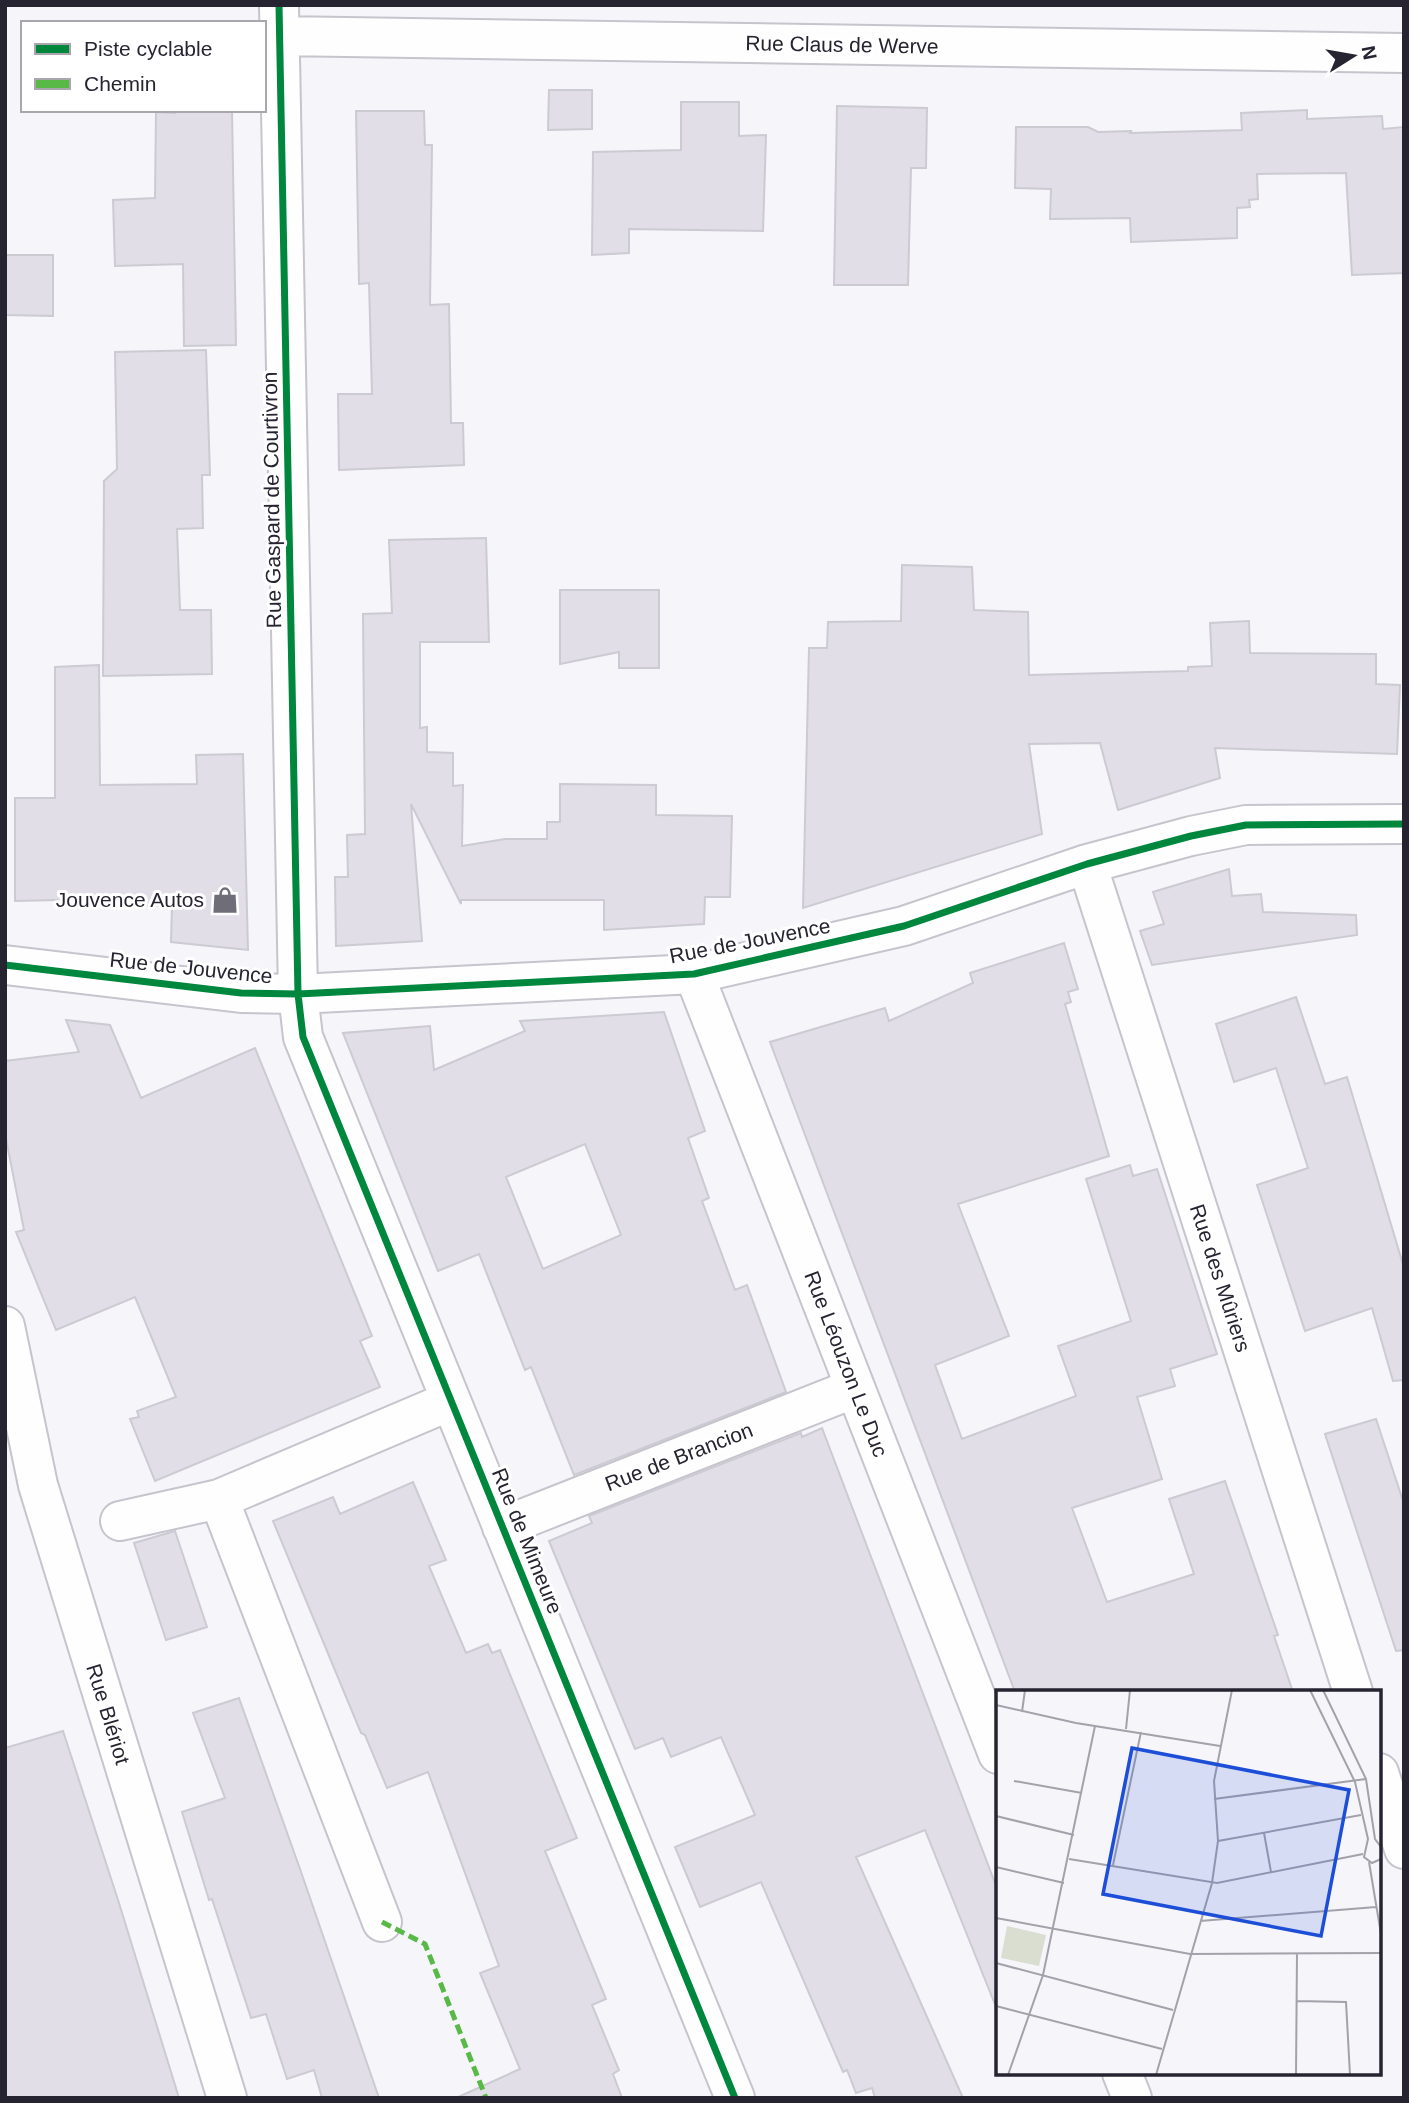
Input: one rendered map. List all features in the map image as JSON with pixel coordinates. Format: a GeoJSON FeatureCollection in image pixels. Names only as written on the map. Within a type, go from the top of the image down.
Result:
{"type":"FeatureCollection","features":[{"type":"Feature","properties":{"kind":"street","name":"Rue Claus de Werve"},"geometry":{"type":"LineString","coordinates":[[279,21],[1404,53]]}},
{"type":"Feature","properties":{"kind":"street","name":"Rue Gaspard de Courtivron"},"geometry":{"type":"LineString","coordinates":[[279,21],[298,994]]}},
{"type":"Feature","properties":{"kind":"street","name":"Rue de Jouvence"},"geometry":{"type":"LineString","coordinates":[[5,965],[241,993],[298,994],[694,974],[904,926],[1087,864],[1191,836],[1246,825],[1404,824]]}},
{"type":"Feature","properties":{"kind":"street","name":"Rue des Mûriers"},"geometry":{"type":"LineString","coordinates":[[1087,864],[1352,1690]]}},
{"type":"Feature","properties":{"kind":"street","name":"Rue Léouzon Le Duc"},"geometry":{"type":"LineString","coordinates":[[694,974],[996,1749]]}},
{"type":"Feature","properties":{"kind":"street","name":"Rue de Mimeure"},"geometry":{"type":"LineString","coordinates":[[298,994],[303,1037],[735,2098]]}},
{"type":"Feature","properties":{"kind":"street","name":"Rue Blériot"},"geometry":{"type":"LineString","coordinates":[[5,1326],[38,1485],[227,2098]]}},
{"type":"Feature","properties":{"kind":"street","name":"Rue de Brancion"},"geometry":{"type":"LineString","coordinates":[[502,1527],[855,1388]]}},
{"type":"Feature","properties":{"kind":"street"},"geometry":{"type":"LineString","coordinates":[[120,1521],[219,1499],[450,1401]]}},
{"type":"Feature","properties":{"kind":"street"},"geometry":{"type":"LineString","coordinates":[[219,1499],[382,1922]]}},
{"type":"Feature","properties":{"kind":"street"},"geometry":{"type":"LineString","coordinates":[[1381,1779],[1404,1849]]}},
{"type":"Feature","properties":{"kind":"street"},"geometry":{"type":"LineString","coordinates":[[1123,2075],[1132,2098]]}},
{"type":"Feature","properties":{"kind":"building"},"geometry":{"type":"Polygon","coordinates":[[[549,90],[592,90],[592,129],[548,130],[549,90]]]}},
{"type":"Feature","properties":{"kind":"building"},"geometry":{"type":"Polygon","coordinates":[[[681,102],[739,102],[739,136],[766,135],[763,231],[629,229],[629,253],[592,255],[593,152],[681,150],[681,102]]]}},
{"type":"Feature","properties":{"kind":"building"},"geometry":{"type":"Polygon","coordinates":[[[837,106],[927,108],[926,168],[911,168],[908,285],[834,285],[837,106]]]}},
{"type":"Feature","properties":{"kind":"building"},"geometry":{"type":"Polygon","coordinates":[[[1307,110],[1307,119],[1382,116],[1383,129],[1404,127],[1404,273],[1352,275],[1346,173],[1257,174],[1258,199],[1249,200],[1250,207],[1237,208],[1237,238],[1131,242],[1130,218],[1050,219],[1051,189],[1015,188],[1016,127],[1088,127],[1098,132],[1131,131],[1130,133],[1242,130],[1241,113],[1307,110]]]}},
{"type":"Feature","properties":{"kind":"building"},"geometry":{"type":"Polygon","coordinates":[[[356,111],[424,111],[425,145],[432,145],[430,305],[449,304],[451,423],[463,423],[464,465],[339,470],[338,394],[372,394],[369,283],[359,284],[356,111]]]}},
{"type":"Feature","properties":{"kind":"building"},"geometry":{"type":"Polygon","coordinates":[[[156,112],[232,112],[236,345],[184,346],[183,264],[115,266],[113,200],[155,198],[156,112]]]}},
{"type":"Feature","properties":{"kind":"building"},"geometry":{"type":"Polygon","coordinates":[[[5,255],[53,255],[53,316],[5,315],[5,255]]]}},
{"type":"Feature","properties":{"kind":"building"},"geometry":{"type":"Polygon","coordinates":[[[206,350],[210,475],[202,475],[203,528],[177,529],[180,610],[211,610],[212,674],[103,676],[104,481],[117,469],[115,352],[206,350]]]}},
{"type":"Feature","properties":{"kind":"building"},"geometry":{"type":"Polygon","coordinates":[[[486,538],[489,642],[420,642],[420,728],[427,727],[427,752],[453,753],[453,786],[463,785],[462,846],[505,839],[547,839],[547,822],[560,822],[560,784],[656,785],[656,815],[732,816],[730,897],[705,897],[704,924],[604,930],[604,900],[461,900],[461,904],[411,804],[422,941],[336,946],[335,877],[348,877],[347,835],[365,834],[363,614],[392,613],[389,540],[486,538]]]}},
{"type":"Feature","properties":{"kind":"building"},"geometry":{"type":"Polygon","coordinates":[[[902,565],[972,567],[974,610],[1028,612],[1029,675],[1188,671],[1188,667],[1212,666],[1210,623],[1249,621],[1250,653],[1376,654],[1376,684],[1400,685],[1397,754],[1215,748],[1220,778],[1118,810],[1100,743],[1029,744],[1042,834],[803,908],[809,648],[827,648],[828,622],[901,621],[902,565]]]}},
{"type":"Feature","properties":{"kind":"building"},"geometry":{"type":"Polygon","coordinates":[[[560,590],[659,590],[659,668],[619,668],[619,652],[560,664],[560,590]]]}},
{"type":"Feature","properties":{"kind":"building"},"geometry":{"type":"Polygon","coordinates":[[[99,665],[100,785],[197,784],[196,755],[243,754],[248,950],[171,942],[172,905],[103,908],[103,899],[15,901],[15,798],[55,798],[55,667],[99,665]]]}},
{"type":"Feature","properties":{"kind":"building"},"geometry":{"type":"Polygon","coordinates":[[[1229,869],[1232,896],[1261,894],[1263,912],[1356,915],[1357,935],[1152,965],[1140,931],[1164,924],[1153,892],[1229,869]]]}},
{"type":"Feature","properties":{"kind":"building"},"geometry":{"type":"Polygon","coordinates":[[[1064,943],[1078,989],[1068,992],[1071,1002],[1065,1004],[1109,1156],[958,1204],[1009,1336],[935,1365],[962,1439],[1076,1396],[1058,1346],[1131,1321],[1086,1179],[1130,1165],[1133,1176],[1157,1169],[1217,1354],[1170,1369],[1175,1386],[1137,1397],[1162,1479],[1072,1508],[1107,1602],[1194,1574],[1169,1499],[1225,1481],[1278,1635],[1274,1636],[1292,1690],[1014,1690],[770,1042],[885,1008],[889,1021],[973,983],[970,973],[1064,943]]]}},
{"type":"Feature","properties":{"kind":"building"},"geometry":{"type":"Polygon","coordinates":[[[1296,997],[1325,1084],[1347,1077],[1404,1268],[1404,1380],[1393,1381],[1372,1308],[1305,1331],[1257,1185],[1308,1168],[1276,1068],[1234,1082],[1216,1024],[1296,997]]]}},
{"type":"Feature","properties":{"kind":"building"},"geometry":{"type":"Polygon","coordinates":[[[664,1012],[705,1131],[688,1138],[709,1198],[702,1201],[735,1290],[747,1285],[786,1392],[574,1475],[531,1367],[525,1370],[479,1254],[438,1271],[343,1033],[430,1026],[434,1070],[525,1031],[520,1021],[664,1012]],[[585,1144],[506,1177],[543,1269],[621,1235],[585,1144]]]}},
{"type":"Feature","properties":{"kind":"building"},"geometry":{"type":"Polygon","coordinates":[[[66,1020],[110,1025],[141,1098],[255,1048],[372,1336],[360,1341],[380,1387],[155,1481],[130,1419],[139,1417],[137,1411],[176,1397],[135,1297],[56,1330],[16,1232],[24,1230],[5,1134],[5,1061],[79,1052],[66,1020]]]}},
{"type":"Feature","properties":{"kind":"building"},"geometry":{"type":"Polygon","coordinates":[[[1376,1419],[1404,1504],[1404,1650],[1396,1651],[1325,1434],[1376,1419]]]}},
{"type":"Feature","properties":{"kind":"building"},"geometry":{"type":"Polygon","coordinates":[[[822,1428],[996,1886],[996,2007],[925,1830],[856,1857],[963,2098],[875,2098],[872,2088],[856,2093],[847,2070],[843,2072],[761,1882],[700,1907],[675,1847],[755,1815],[721,1737],[671,1757],[663,1738],[635,1749],[549,1541],[592,1523],[589,1516],[801,1433],[802,1437],[822,1428]]]}},
{"type":"Feature","properties":{"kind":"building"},"geometry":{"type":"Polygon","coordinates":[[[413,1482],[446,1560],[429,1566],[466,1653],[488,1644],[492,1653],[500,1650],[577,1838],[545,1851],[606,1999],[592,2005],[619,2070],[613,2074],[622,2098],[456,2098],[520,2069],[480,1973],[499,1966],[428,1772],[387,1788],[365,1735],[361,1733],[273,1521],[333,1497],[340,1514],[413,1482]]]}},
{"type":"Feature","properties":{"kind":"building"},"geometry":{"type":"Polygon","coordinates":[[[175,1531],[207,1627],[166,1640],[134,1543],[175,1531]]]}},
{"type":"Feature","properties":{"kind":"building"},"geometry":{"type":"Polygon","coordinates":[[[239,1698],[379,2098],[322,2098],[314,2070],[287,2079],[266,2014],[251,2018],[212,1899],[209,1900],[182,1812],[225,1798],[193,1713],[239,1698]]]}},
{"type":"Feature","properties":{"kind":"building"},"geometry":{"type":"Polygon","coordinates":[[[63,1731],[179,2098],[5,2098],[5,1748],[63,1731]]]}},
{"type":"Feature","properties":{"kind":"marked path"},"geometry":{"type":"LineString","coordinates":[[382,1922],[425,1944],[486,2098]]}},
{"type":"Feature","properties":{"kind":"cycle path"},"geometry":{"type":"LineString","coordinates":[[279,5],[298,994],[303,1037],[735,2098]]}},
{"type":"Feature","properties":{"kind":"cycle path"},"geometry":{"type":"LineString","coordinates":[[5,965],[241,993],[298,994],[694,974],[904,926],[1087,864],[1191,836],[1246,825],[1404,824]]}},
{"type":"Feature","properties":{"kind":"place","name":"Jouvence Autos"},"geometry":{"type":"Point","coordinates":[225,900]}}]}
